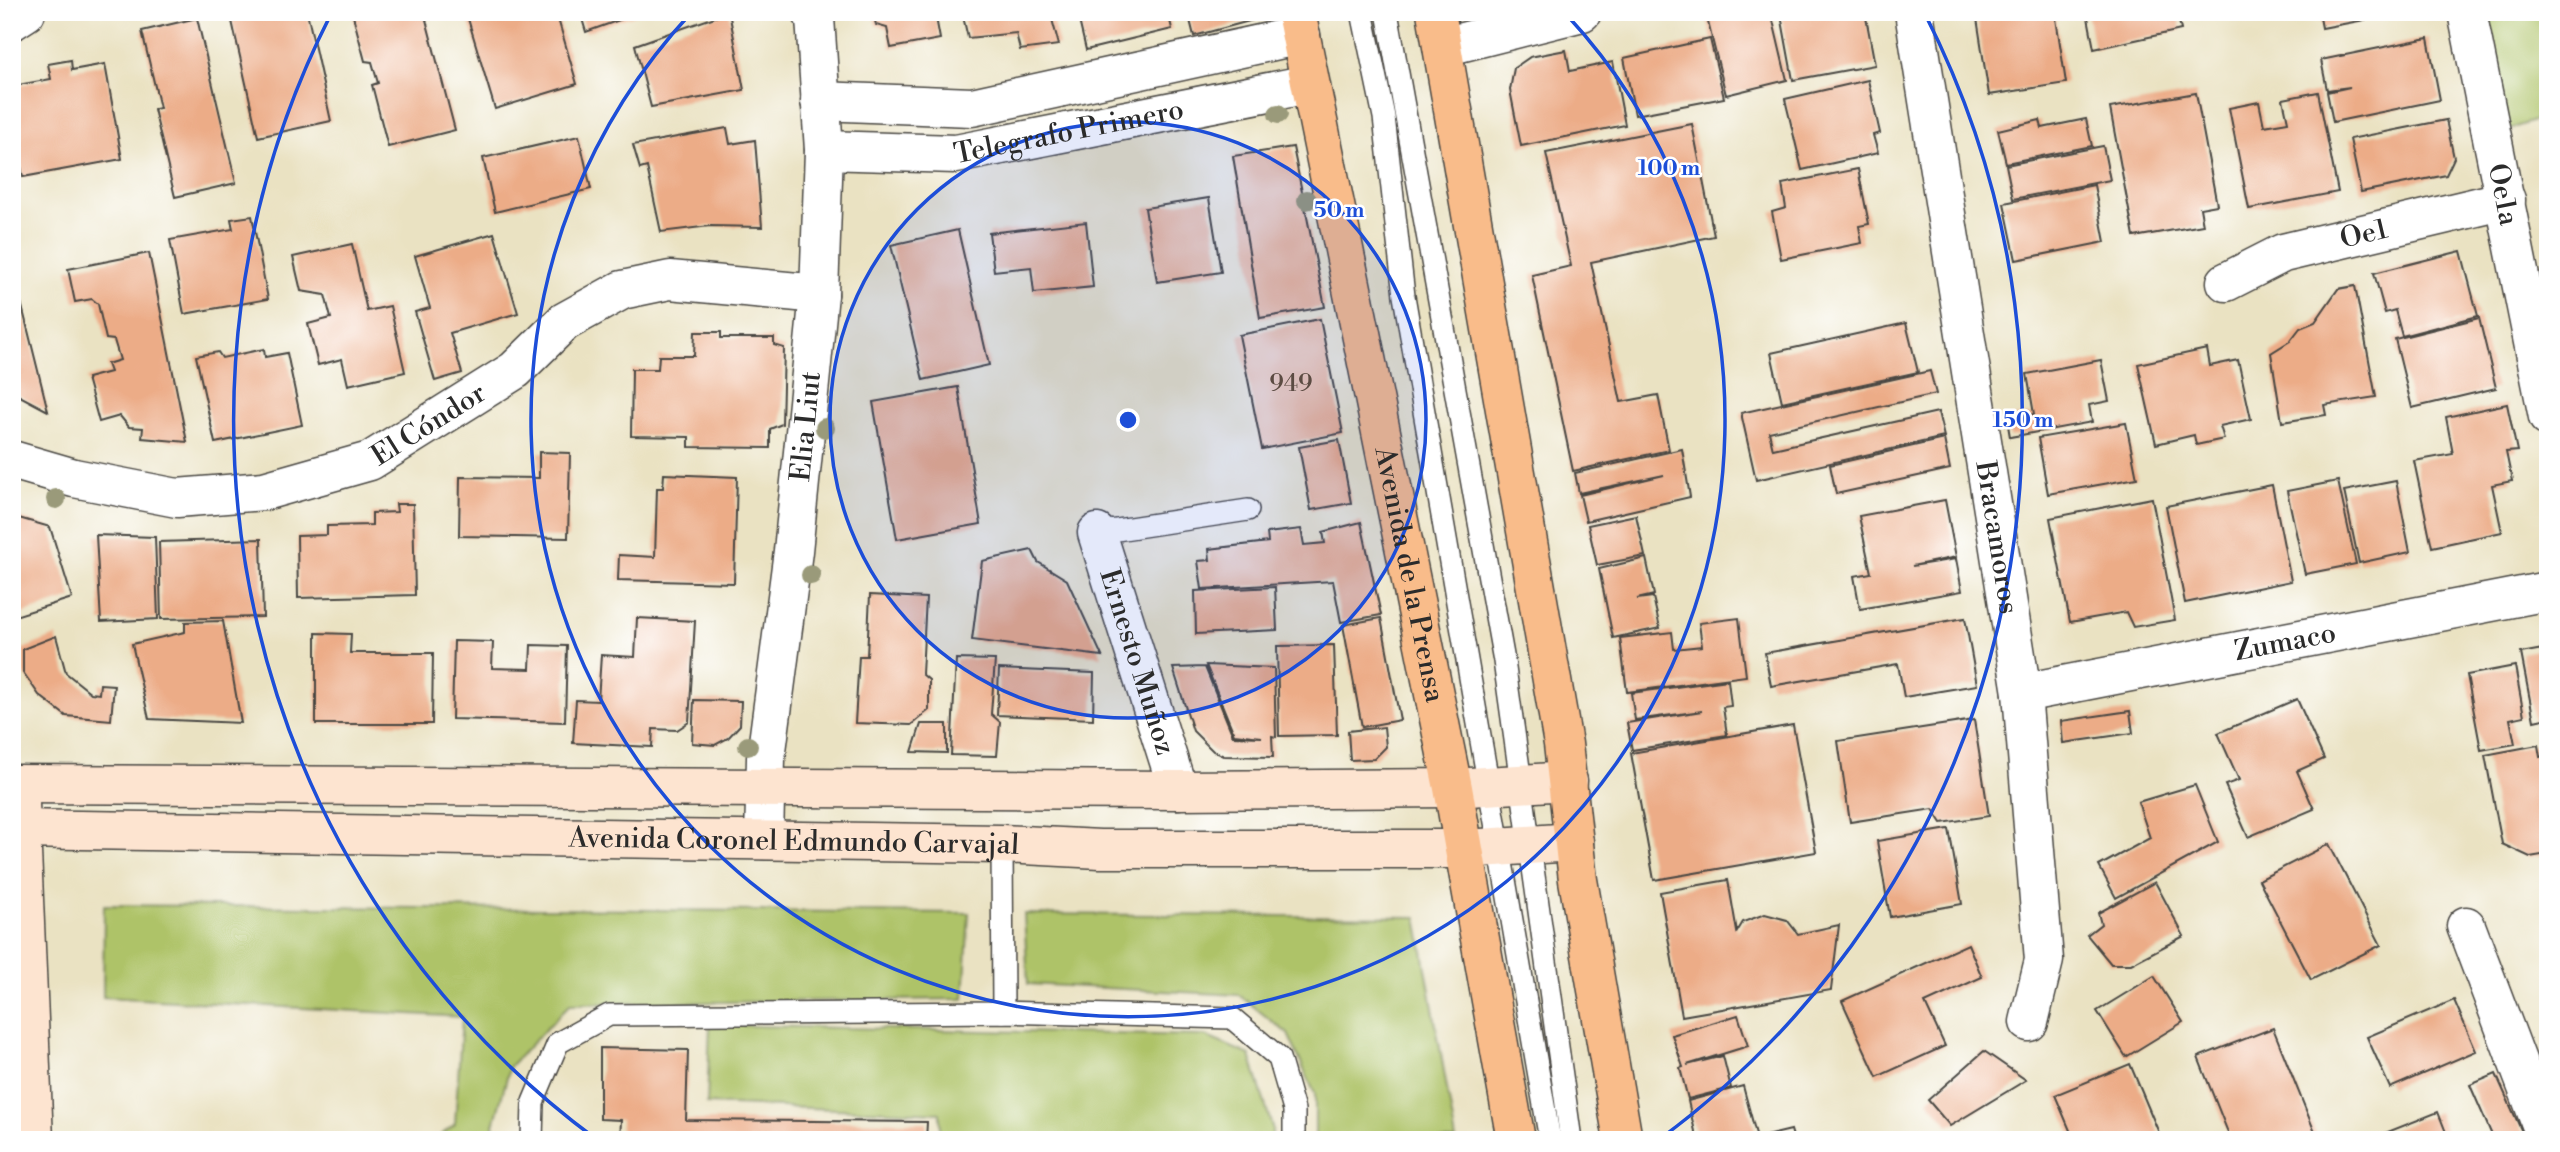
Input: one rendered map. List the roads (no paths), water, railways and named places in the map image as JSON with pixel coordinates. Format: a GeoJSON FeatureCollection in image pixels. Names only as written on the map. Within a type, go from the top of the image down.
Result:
{"type":"FeatureCollection","features":[{"type":"Feature","properties":{"kind":"main road","name":"Avenida de la Prensa"},"geometry":{"type":"LineString","coordinates":[[1298,24],[1309,84],[1488,787],[1498,847],[1516,1140]]}},
{"type":"Feature","properties":{"kind":"main road"},"geometry":{"type":"LineString","coordinates":[[1440,29],[1568,781],[1574,842],[1623,1140]]}},
{"type":"Feature","properties":{"kind":"main road","name":"Avenida Coronel Edmundo Carvajal"},"geometry":{"type":"LineString","coordinates":[[15,781],[763,789],[1178,790],[1488,787],[1568,781]]}},
{"type":"Feature","properties":{"kind":"main road"},"geometry":{"type":"LineString","coordinates":[[15,781],[34,1140]]}},
{"type":"Feature","properties":{"kind":"main road","name":"Avenida Coronel Edmundo Carvajal"},"geometry":{"type":"LineString","coordinates":[[17,829],[1002,844],[1100,849],[1498,847],[1574,842]]}},
{"type":"Feature","properties":{"kind":"street"},"geometry":{"type":"LineString","coordinates":[[12,20],[26,12]]}},
{"type":"Feature","properties":{"kind":"street","name":"Elia Liut"},"geometry":{"type":"LineString","coordinates":[[764,840],[763,789],[793,551],[819,294],[824,150],[815,18],[811,12]]}},
{"type":"Feature","properties":{"kind":"street"},"geometry":{"type":"LineString","coordinates":[[1440,29],[1582,12]]}},
{"type":"Feature","properties":{"kind":"street","name":"Bracamoros"},"geometry":{"type":"LineString","coordinates":[[1914,12],[2022,694],[2044,960],[2029,1022]]}},
{"type":"Feature","properties":{"kind":"street","name":"Oe1a"},"geometry":{"type":"LineString","coordinates":[[2467,12],[2548,417]]}},
{"type":"Feature","properties":{"kind":"street","name":"Telegrafo Primero"},"geometry":{"type":"LineString","coordinates":[[820,101],[972,107],[1298,24]]}},
{"type":"Feature","properties":{"kind":"street","name":"Telegrafo Primero"},"geometry":{"type":"LineString","coordinates":[[824,150],[956,154],[1309,84]]}},
{"type":"Feature","properties":{"kind":"street","name":"Oe1"},"geometry":{"type":"LineString","coordinates":[[2226,282],[2283,253],[2506,200]]}},
{"type":"Feature","properties":{"kind":"street","name":"El Cóndor"},"geometry":{"type":"LineString","coordinates":[[12,460],[74,478],[177,498],[264,491],[370,461],[515,370],[564,322],[622,290],[670,280],[819,294]]}},
{"type":"Feature","properties":{"kind":"street","name":"Ernesto Muñoz"},"geometry":{"type":"LineString","coordinates":[[1097,533],[1178,790]]}},
{"type":"Feature","properties":{"kind":"street","name":"Zumaco"},"geometry":{"type":"LineString","coordinates":[[2022,694],[2547,592]]}},
{"type":"Feature","properties":{"kind":"street"},"geometry":{"type":"LineString","coordinates":[[2466,926],[2547,1140]]}},
{"type":"Feature","properties":{"kind":"lane"},"geometry":{"type":"LineString","coordinates":[[1362,12],[1384,117],[1404,296],[1550,1140]]}},
{"type":"Feature","properties":{"kind":"lane"},"geometry":{"type":"LineString","coordinates":[[1387,12],[1504,661],[1514,749],[1488,787]]}},
{"type":"Feature","properties":{"kind":"lane"},"geometry":{"type":"LineString","coordinates":[[1097,533],[1248,510]]}},
{"type":"Feature","properties":{"kind":"lane"},"geometry":{"type":"LineString","coordinates":[[1002,844],[1003,1012]]}},
{"type":"Feature","properties":{"kind":"lane"},"geometry":{"type":"LineString","coordinates":[[1498,847],[1571,1140]]}},
{"type":"Feature","properties":{"kind":"lane"},"geometry":{"type":"LineString","coordinates":[[532,1140],[533,1102],[558,1043],[608,1015],[1003,1012],[1232,1017],[1279,1058],[1294,1110],[1294,1140]]}}]}
